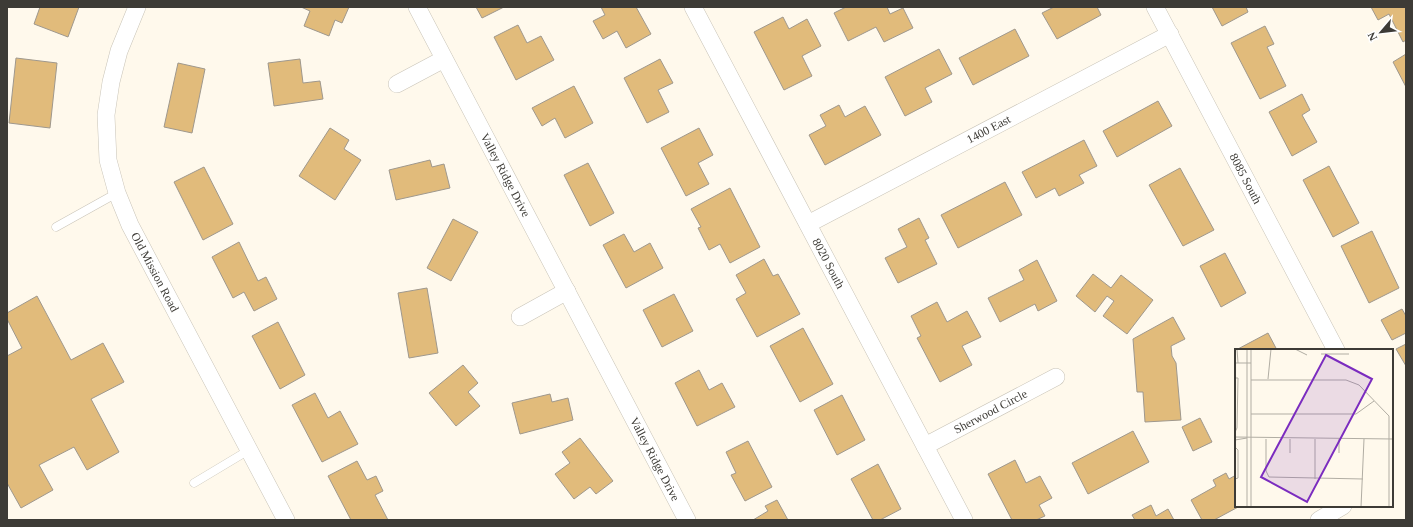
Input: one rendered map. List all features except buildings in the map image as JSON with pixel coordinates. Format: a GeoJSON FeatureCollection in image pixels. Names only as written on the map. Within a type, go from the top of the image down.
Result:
{"type":"FeatureCollection","features":[{"type":"Feature","properties":{"kind":"street","name":"Old Mission Road"},"geometry":{"type":"LineString","coordinates":[[137,7],[119,51],[111,82],[106,115],[108,160],[117,193],[130,225],[286,520]]}},
{"type":"Feature","properties":{"kind":"street","name":"Valley Ridge Drive"},"geometry":{"type":"LineString","coordinates":[[417,7],[687,520]]}},
{"type":"Feature","properties":{"kind":"street","name":"8020 South"},"geometry":{"type":"LineString","coordinates":[[693,7],[964,520]]}},
{"type":"Feature","properties":{"kind":"street","name":"8085 South"},"geometry":{"type":"LineString","coordinates":[[1155,7],[1335,349]]}},
{"type":"Feature","properties":{"kind":"street","name":"1400 East"},"geometry":{"type":"LineString","coordinates":[[808,224],[1170,34]]}},
{"type":"Feature","properties":{"kind":"street"},"geometry":{"type":"LineString","coordinates":[[397,84],[444,58]]}},
{"type":"Feature","properties":{"kind":"street"},"geometry":{"type":"LineString","coordinates":[[520,317],[567,291]]}},
{"type":"Feature","properties":{"kind":"street","name":"Sherwood Circle"},"geometry":{"type":"LineString","coordinates":[[925,446],[1056,377]]}},
{"type":"Feature","properties":{"kind":"street"},"geometry":{"type":"LineString","coordinates":[[1318,520],[1341,507]]}},
{"type":"Feature","properties":{"kind":"lane"},"geometry":{"type":"LineString","coordinates":[[56,227],[117,193]]}},
{"type":"Feature","properties":{"kind":"lane"},"geometry":{"type":"LineString","coordinates":[[194,483],[249,450]]}}]}
